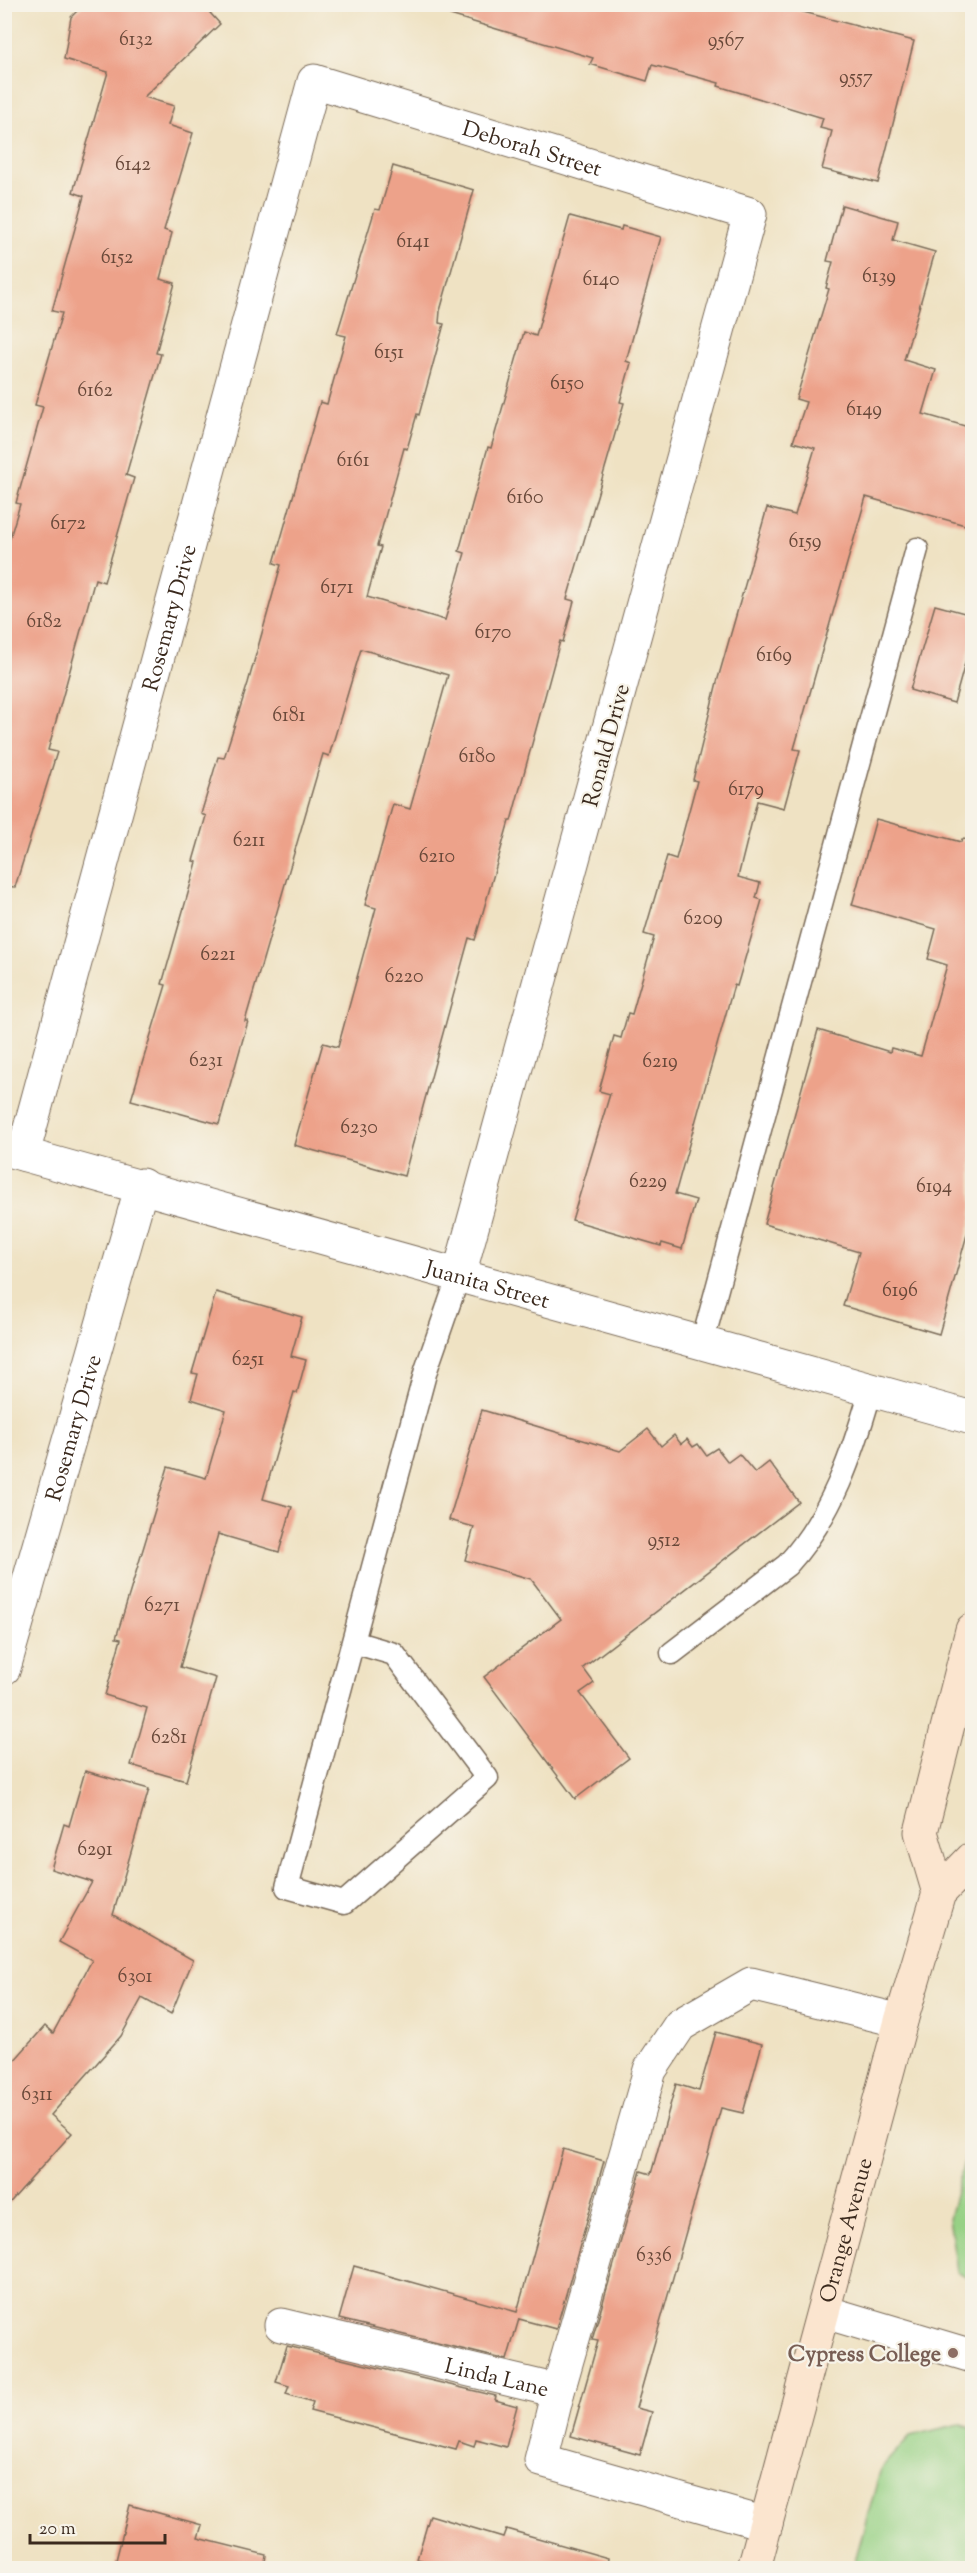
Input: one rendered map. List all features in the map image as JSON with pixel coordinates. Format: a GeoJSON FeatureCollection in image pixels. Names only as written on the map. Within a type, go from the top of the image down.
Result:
{"type":"FeatureCollection","features":[{"type":"Feature","properties":{"kind":"main road"},"geometry":{"type":"LineString","coordinates":[[939,1893],[921,1832],[972,1630]]}},
{"type":"Feature","properties":{"kind":"main road","name":"Orange Avenue"},"geometry":{"type":"LineString","coordinates":[[754,2568],[902,2021],[939,1893],[972,1859]]}},
{"type":"Feature","properties":{"kind":"street","name":"Deborah Street"},"geometry":{"type":"LineString","coordinates":[[314,81],[750,214]]}},
{"type":"Feature","properties":{"kind":"street","name":"Rosemary Drive"},"geometry":{"type":"LineString","coordinates":[[14,1151],[314,81]]}},
{"type":"Feature","properties":{"kind":"street","name":"Ronald Drive"},"geometry":{"type":"LineString","coordinates":[[459,1275],[750,214]]}},
{"type":"Feature","properties":{"kind":"street","name":"Juanita Street"},"geometry":{"type":"LineString","coordinates":[[14,1151],[972,1418]]}},
{"type":"Feature","properties":{"kind":"street","name":"Rosemary Drive"},"geometry":{"type":"LineString","coordinates":[[4,1668],[141,1185]]}},
{"type":"Feature","properties":{"kind":"street"},"geometry":{"type":"LineString","coordinates":[[558,2391],[650,2070],[680,2025],[751,1984],[902,2021]]}},
{"type":"Feature","properties":{"kind":"street"},"geometry":{"type":"LineString","coordinates":[[825,2312],[972,2356]]}},
{"type":"Feature","properties":{"kind":"street","name":"Linda Lane"},"geometry":{"type":"LineString","coordinates":[[280,2325],[558,2391],[542,2460],[766,2524]]}},
{"type":"Feature","properties":{"kind":"lane"},"geometry":{"type":"LineString","coordinates":[[702,1344],[917,549]]}},
{"type":"Feature","properties":{"kind":"lane"},"geometry":{"type":"LineString","coordinates":[[353,1642],[394,1654],[487,1779],[344,1903],[288,1887],[353,1642],[426,1370],[459,1275]]}},
{"type":"Feature","properties":{"kind":"lane"},"geometry":{"type":"LineString","coordinates":[[672,1653],[787,1565],[802,1549],[821,1519],[852,1455],[871,1390]]}},
{"type":"Feature","properties":{"kind":"green space"},"geometry":{"type":"Polygon","coordinates":[[[972,2132],[972,2280],[957,2271],[949,2218],[972,2132]]]}},
{"type":"Feature","properties":{"kind":"green space","name":"Cypress College"},"geometry":{"type":"Polygon","coordinates":[[[959,2424],[972,2428],[972,2568],[853,2568],[881,2468],[910,2436],[959,2424]]]}},
{"type":"Feature","properties":{"kind":"building"},"geometry":{"type":"Polygon","coordinates":[[[84,4],[202,4],[220,24],[144,97],[174,106],[168,125],[193,133],[164,230],[172,233],[160,279],[175,283],[156,353],[161,354],[126,475],[134,478],[104,582],[95,579],[48,750],[57,752],[15,887],[4,886],[4,558],[20,504],[16,503],[43,407],[35,405],[62,313],[52,311],[84,196],[73,192],[108,72],[64,59],[71,17],[84,4]]]}},
{"type":"Feature","properties":{"kind":"building"},"geometry":{"type":"Polygon","coordinates":[[[451,4],[773,4],[914,41],[878,183],[822,169],[832,131],[820,128],[823,118],[718,86],[719,83],[652,65],[647,81],[590,64],[593,58],[450,15],[451,4]]]}},
{"type":"Feature","properties":{"kind":"building"},"geometry":{"type":"Polygon","coordinates":[[[393,166],[474,190],[440,311],[439,323],[444,324],[419,415],[417,414],[407,449],[404,448],[377,546],[381,547],[367,597],[445,620],[465,553],[459,551],[488,447],[491,448],[524,332],[536,336],[570,216],[621,230],[622,226],[661,237],[626,361],[631,363],[620,402],[624,403],[567,599],[574,601],[563,642],[560,641],[511,821],[509,821],[475,940],[469,938],[404,1176],[294,1145],[323,1043],[338,1047],[376,908],[365,905],[393,804],[410,809],[448,675],[361,649],[329,756],[323,754],[245,1021],[248,1021],[219,1124],[131,1100],[166,985],[162,984],[197,862],[193,861],[206,816],[201,814],[218,757],[224,758],[248,683],[281,565],[274,563],[320,402],[327,404],[346,336],[337,334],[375,209],[380,210],[393,166]]]}},
{"type":"Feature","properties":{"kind":"building"},"geometry":{"type":"Polygon","coordinates":[[[842,205],[898,221],[893,240],[935,252],[904,360],[936,370],[923,414],[972,428],[972,527],[866,497],[794,749],[800,750],[784,808],[757,801],[738,877],[760,883],[756,898],[762,900],[737,986],[734,985],[675,1194],[696,1200],[682,1249],[662,1243],[661,1246],[572,1220],[610,1094],[599,1091],[614,1036],[621,1038],[628,1013],[632,1014],[654,937],[644,934],[667,856],[676,859],[697,781],[693,780],[717,682],[767,508],[795,515],[815,448],[793,442],[806,402],[796,399],[829,289],[826,288],[833,262],[827,261],[842,205]]]}},
{"type":"Feature","properties":{"kind":"building"},"geometry":{"type":"Polygon","coordinates":[[[935,605],[972,615],[972,638],[954,703],[910,690],[935,605]]]}},
{"type":"Feature","properties":{"kind":"building"},"geometry":{"type":"Polygon","coordinates":[[[876,819],[961,842],[962,839],[972,840],[972,1217],[939,1334],[843,1306],[859,1252],[764,1224],[818,1030],[890,1052],[891,1048],[921,1056],[947,965],[928,959],[936,929],[852,905],[876,819]]]}},
{"type":"Feature","properties":{"kind":"building"},"geometry":{"type":"Polygon","coordinates":[[[216,1292],[302,1317],[291,1356],[306,1360],[297,1393],[294,1392],[263,1499],[292,1507],[279,1552],[218,1534],[180,1667],[216,1678],[186,1781],[131,1765],[147,1708],[105,1695],[121,1639],[116,1638],[168,1467],[206,1478],[226,1410],[191,1399],[198,1374],[192,1373],[216,1292]]]}},
{"type":"Feature","properties":{"kind":"building"},"geometry":{"type":"Polygon","coordinates":[[[482,1410],[620,1451],[648,1429],[661,1446],[674,1435],[681,1444],[687,1439],[693,1447],[698,1444],[706,1455],[717,1448],[728,1462],[739,1454],[755,1473],[769,1462],[799,1502],[583,1668],[594,1683],[580,1693],[629,1758],[575,1799],[484,1677],[561,1619],[531,1579],[465,1560],[474,1527],[449,1520],[482,1410]]]}},
{"type":"Feature","properties":{"kind":"building"},"geometry":{"type":"Polygon","coordinates":[[[85,1771],[149,1789],[113,1915],[193,1960],[171,2014],[142,1998],[121,2036],[51,2115],[72,2133],[4,2209],[4,2072],[45,2026],[53,2033],[92,1960],[59,1942],[92,1882],[51,1869],[64,1824],[69,1826],[85,1771]]]}},
{"type":"Feature","properties":{"kind":"building"},"geometry":{"type":"Polygon","coordinates":[[[716,2032],[762,2044],[743,2113],[721,2108],[636,2408],[652,2412],[640,2455],[571,2436],[598,2341],[592,2340],[641,2171],[651,2174],[676,2084],[699,2091],[716,2032]]]}},
{"type":"Feature","properties":{"kind":"building"},"geometry":{"type":"Polygon","coordinates":[[[563,2149],[604,2161],[556,2329],[519,2319],[507,2360],[339,2319],[354,2266],[517,2312],[563,2149]]]}},
{"type":"Feature","properties":{"kind":"building"},"geometry":{"type":"Polygon","coordinates":[[[287,2346],[496,2396],[495,2400],[517,2406],[506,2447],[476,2439],[474,2446],[459,2441],[456,2449],[310,2411],[313,2402],[286,2394],[289,2386],[276,2382],[287,2346]]]}},
{"type":"Feature","properties":{"kind":"building"},"geometry":{"type":"Polygon","coordinates":[[[130,2505],[202,2525],[198,2538],[266,2555],[264,2568],[114,2568],[130,2505]]]}},
{"type":"Feature","properties":{"kind":"building"},"geometry":{"type":"Polygon","coordinates":[[[430,2515],[503,2537],[506,2529],[608,2558],[607,2568],[450,2568],[417,2559],[430,2515]]]}},
{"type":"Feature","properties":{"kind":"place","name":"Cypress College"},"geometry":{"type":"Point","coordinates":[953,2353]}}]}
